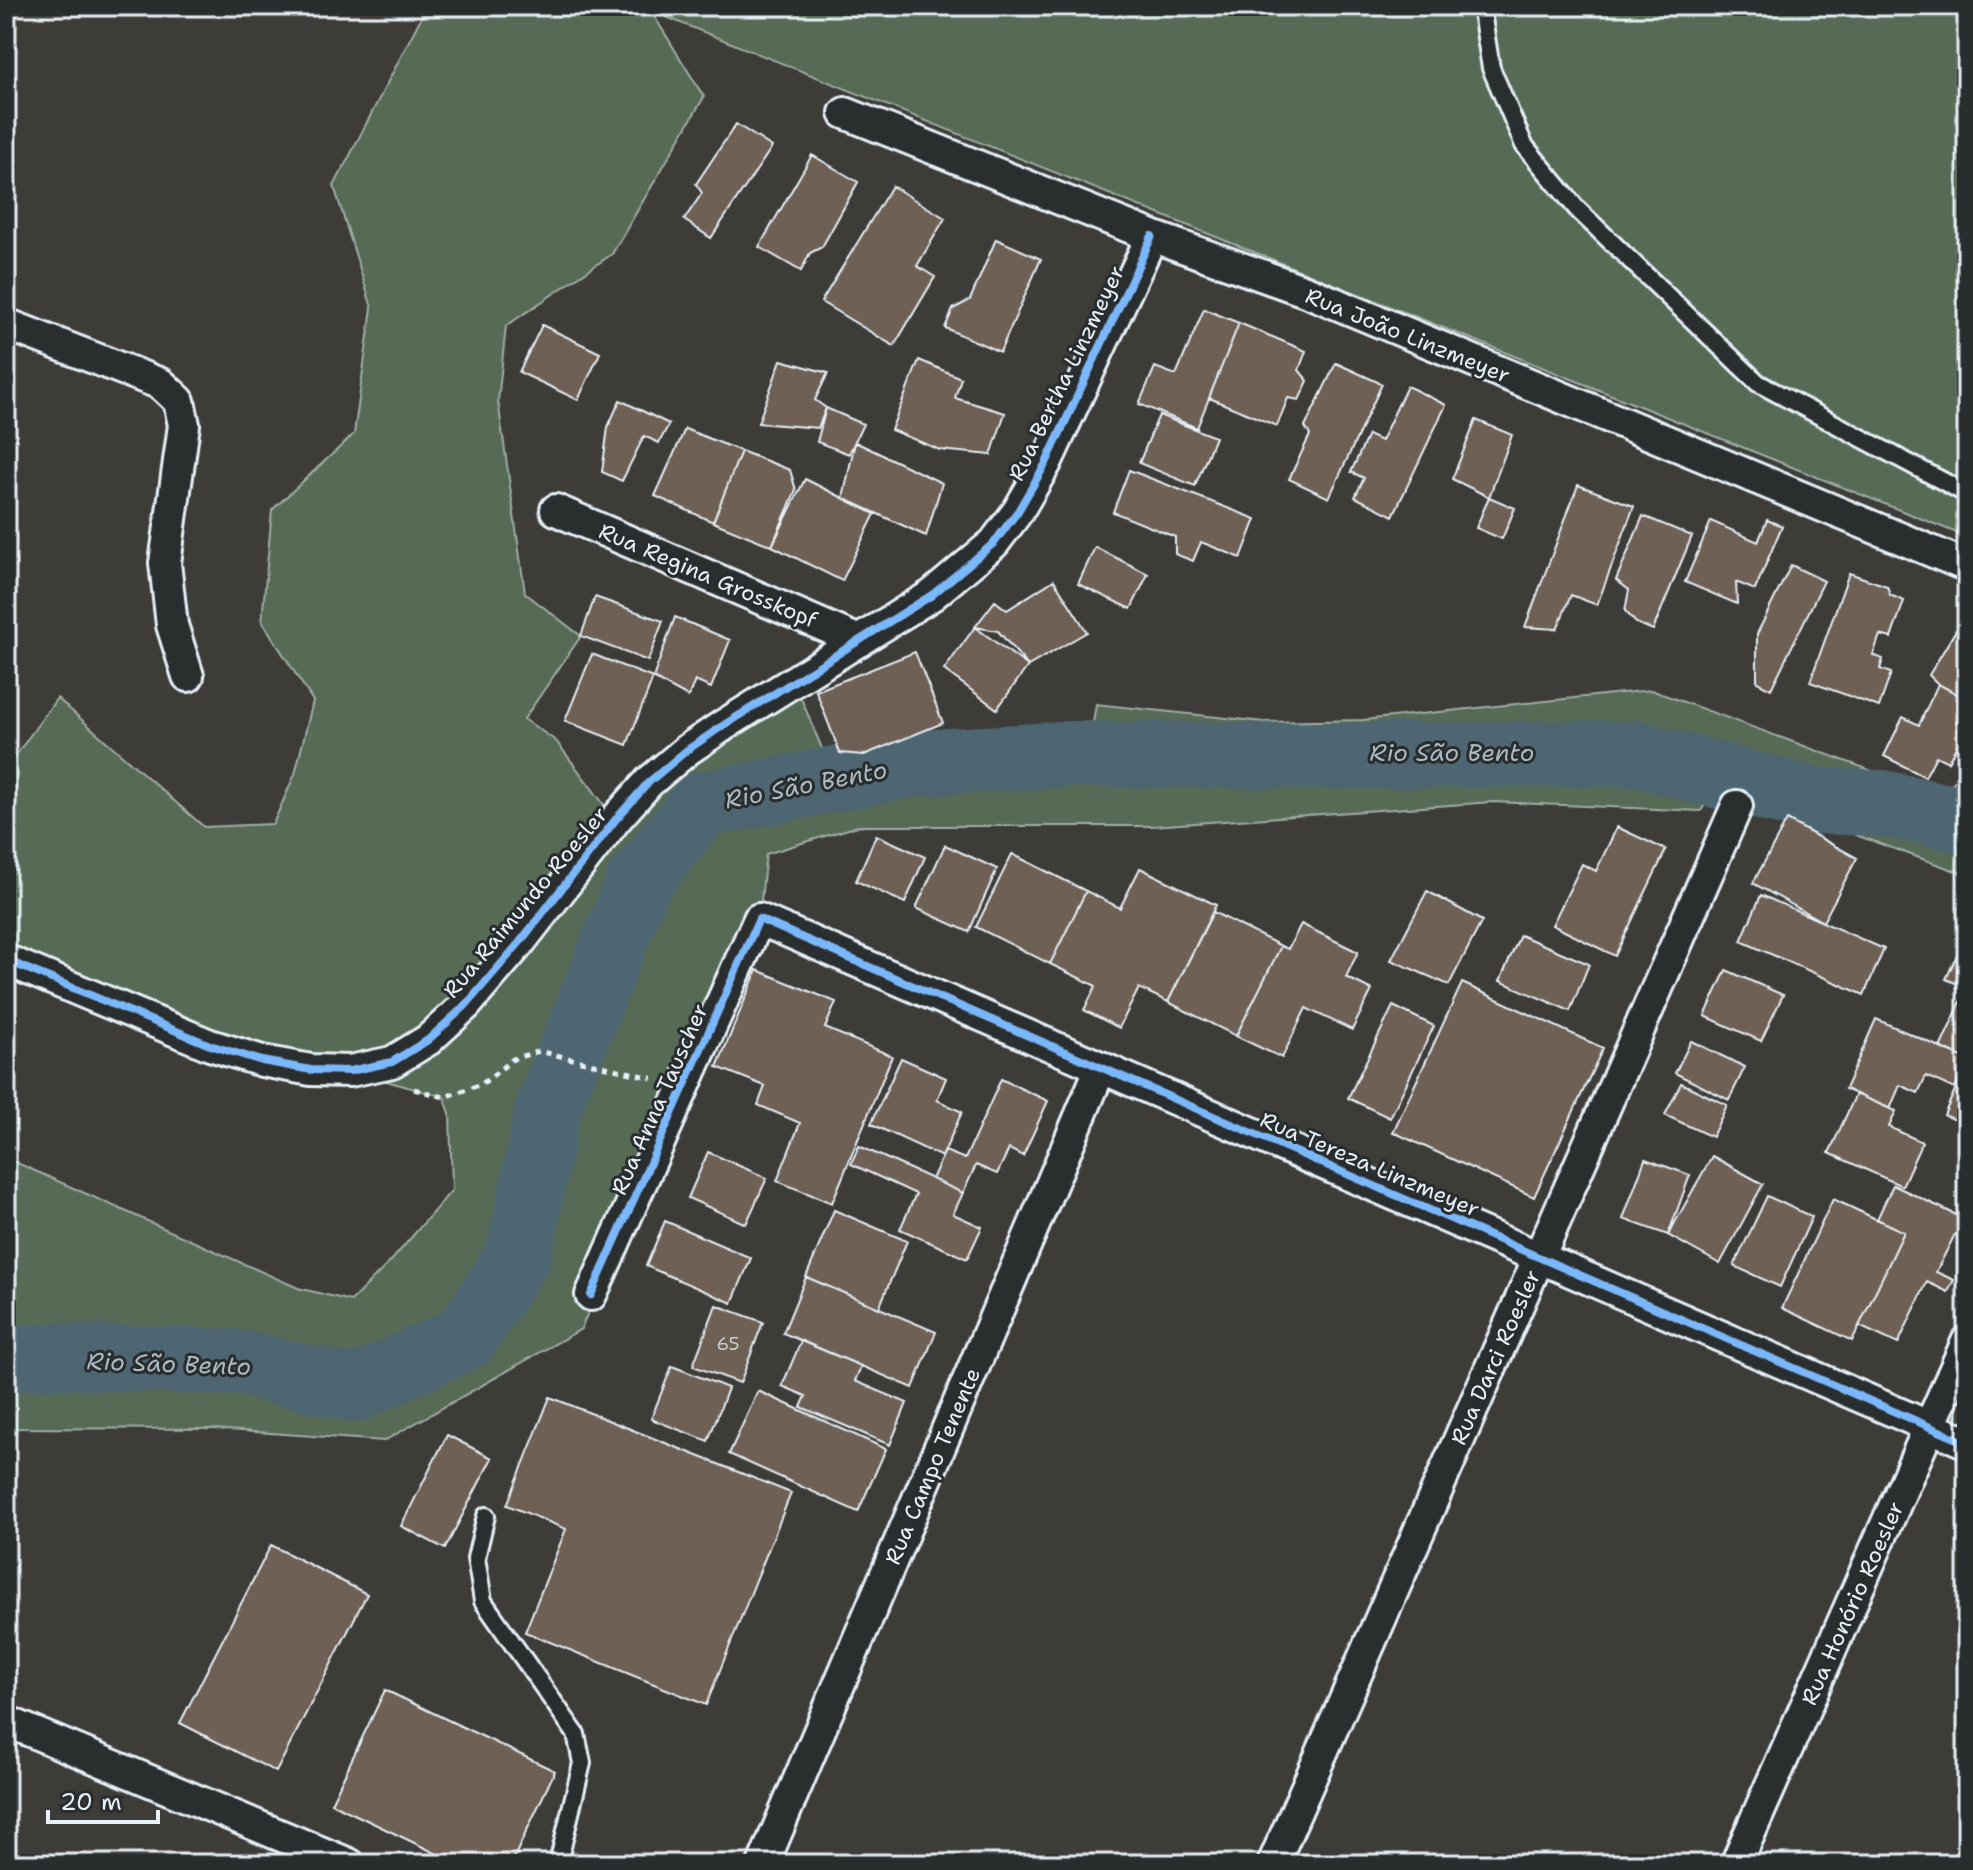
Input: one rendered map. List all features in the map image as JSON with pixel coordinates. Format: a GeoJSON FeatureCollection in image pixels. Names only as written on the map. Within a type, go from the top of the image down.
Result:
{"type":"FeatureCollection","features":[{"type":"Feature","properties":{"kind":"street","name":"Rua João Linzmeyer"},"geometry":{"type":"LineString","coordinates":[[845,113],[1152,236],[1308,292],[1967,566]]}},
{"type":"Feature","properties":{"kind":"street","name":"Rua Bertha Linzmeyer"},"geometry":{"type":"LineString","coordinates":[[859,641],[932,595],[963,570],[994,543],[1018,511],[1046,463],[1152,236]]}},
{"type":"Feature","properties":{"kind":"street"},"geometry":{"type":"LineString","coordinates":[[6,324],[161,384],[179,401],[184,425],[165,563],[172,625],[188,676]]}},
{"type":"Feature","properties":{"kind":"street","name":"Rua Regina Grosskopf"},"geometry":{"type":"LineString","coordinates":[[556,510],[859,641]]}},
{"type":"Feature","properties":{"kind":"street","name":"Rua Raimundo Roesler"},"geometry":{"type":"LineString","coordinates":[[6,960],[210,1045],[262,1061],[311,1070],[337,1071],[392,1062],[428,1040],[466,1005],[649,782],[687,750],[724,725],[859,641]]}},
{"type":"Feature","properties":{"kind":"street","name":"Rua Darci Roesler"},"geometry":{"type":"LineString","coordinates":[[1273,1864],[1737,806]]}},
{"type":"Feature","properties":{"kind":"street","name":"Rua Tereza Linzmeyer"},"geometry":{"type":"LineString","coordinates":[[759,919],[1967,1443]]}},
{"type":"Feature","properties":{"kind":"street","name":"Rua Anna Tauscher"},"geometry":{"type":"LineString","coordinates":[[591,1295],[759,919]]}},
{"type":"Feature","properties":{"kind":"street","name":"Rua Campo Tenente"},"geometry":{"type":"LineString","coordinates":[[763,1864],[1101,1067]]}},
{"type":"Feature","properties":{"kind":"street","name":"Rua Honório Roesler"},"geometry":{"type":"LineString","coordinates":[[1736,1864],[1967,1342]]}},
{"type":"Feature","properties":{"kind":"street"},"geometry":{"type":"LineString","coordinates":[[6,1721],[349,1864]]}},
{"type":"Feature","properties":{"kind":"lane"},"geometry":{"type":"LineString","coordinates":[[1481,6],[1491,68],[1524,145],[1577,209],[1758,383],[1967,494]]}},
{"type":"Feature","properties":{"kind":"lane"},"geometry":{"type":"LineString","coordinates":[[486,1516],[476,1558],[483,1601],[576,1734],[582,1763],[558,1864]]}},
{"type":"Feature","properties":{"kind":"path"},"geometry":{"type":"LineString","coordinates":[[404,1086],[444,1097],[482,1084],[513,1059],[539,1051],[615,1069]]}},
{"type":"Feature","properties":{"kind":"green space"},"geometry":{"type":"Polygon","coordinates":[[[427,6],[1967,6],[1967,537],[651,11],[704,97],[612,254],[506,326],[498,401],[525,593],[581,636],[524,719],[556,741],[615,819],[794,681],[835,780],[918,763],[1088,754],[1096,704],[1264,722],[1363,720],[1651,690],[1938,795],[1967,771],[1967,875],[1814,820],[1815,801],[1722,777],[1701,811],[1493,802],[1152,826],[858,826],[766,854],[759,919],[581,1329],[384,1441],[213,1429],[6,1428],[6,1158],[298,1288],[351,1301],[392,1260],[452,1190],[450,1113],[444,1097],[350,1071],[311,1070],[6,960],[6,769],[57,698],[204,827],[273,824],[295,774],[313,701],[262,621],[272,510],[354,434],[372,308],[334,186],[427,6]]]}},
{"type":"Feature","properties":{"kind":"building"},"geometry":{"type":"Polygon","coordinates":[[[736,124],[772,147],[711,238],[684,220],[702,193],[696,184],[736,124]]]}},
{"type":"Feature","properties":{"kind":"building"},"geometry":{"type":"Polygon","coordinates":[[[812,155],[858,182],[822,247],[810,253],[801,271],[759,247],[812,155]]]}},
{"type":"Feature","properties":{"kind":"building"},"geometry":{"type":"Polygon","coordinates":[[[892,186],[945,218],[917,266],[935,277],[894,346],[821,302],[892,186]]]}},
{"type":"Feature","properties":{"kind":"building"},"geometry":{"type":"Polygon","coordinates":[[[996,239],[1041,259],[1000,352],[945,328],[953,309],[970,300],[996,239]]]}},
{"type":"Feature","properties":{"kind":"building"},"geometry":{"type":"Polygon","coordinates":[[[1204,309],[1239,323],[1197,428],[1139,404],[1155,367],[1176,375],[1204,309]]]}},
{"type":"Feature","properties":{"kind":"building"},"geometry":{"type":"Polygon","coordinates":[[[1239,323],[1306,351],[1299,370],[1308,381],[1299,400],[1288,398],[1277,426],[1209,398],[1239,323]]]}},
{"type":"Feature","properties":{"kind":"building"},"geometry":{"type":"Polygon","coordinates":[[[542,325],[600,353],[578,400],[519,372],[542,325]]]}},
{"type":"Feature","properties":{"kind":"building"},"geometry":{"type":"Polygon","coordinates":[[[781,360],[828,373],[815,400],[826,408],[818,428],[758,423],[781,360]]]}},
{"type":"Feature","properties":{"kind":"building"},"geometry":{"type":"Polygon","coordinates":[[[919,360],[961,378],[955,398],[1005,413],[991,455],[940,450],[891,430],[919,360]]]}},
{"type":"Feature","properties":{"kind":"building"},"geometry":{"type":"Polygon","coordinates":[[[1336,363],[1382,384],[1329,498],[1289,479],[1310,435],[1305,427],[1336,363]]]}},
{"type":"Feature","properties":{"kind":"building"},"geometry":{"type":"Polygon","coordinates":[[[1407,386],[1446,405],[1393,516],[1355,497],[1364,478],[1351,472],[1368,435],[1381,441],[1407,386]]]}},
{"type":"Feature","properties":{"kind":"building"},"geometry":{"type":"Polygon","coordinates":[[[620,400],[669,424],[659,443],[644,436],[622,481],[602,472],[608,427],[620,400]]]}},
{"type":"Feature","properties":{"kind":"building"},"geometry":{"type":"Polygon","coordinates":[[[826,408],[863,424],[849,454],[817,442],[826,408]]]}},
{"type":"Feature","properties":{"kind":"building"},"geometry":{"type":"Polygon","coordinates":[[[1159,415],[1215,437],[1195,486],[1139,463],[1159,415]]]}},
{"type":"Feature","properties":{"kind":"building"},"geometry":{"type":"Polygon","coordinates":[[[1476,420],[1512,435],[1489,497],[1452,479],[1476,420]]]}},
{"type":"Feature","properties":{"kind":"building"},"geometry":{"type":"Polygon","coordinates":[[[685,429],[741,451],[713,522],[655,496],[685,429]]]}},
{"type":"Feature","properties":{"kind":"building"},"geometry":{"type":"Polygon","coordinates":[[[855,442],[942,483],[926,536],[843,498],[855,442]]]}},
{"type":"Feature","properties":{"kind":"building"},"geometry":{"type":"Polygon","coordinates":[[[741,451],[790,470],[796,490],[772,546],[713,522],[741,451]]]}},
{"type":"Feature","properties":{"kind":"building"},"geometry":{"type":"Polygon","coordinates":[[[1129,470],[1256,519],[1241,558],[1201,542],[1193,561],[1175,554],[1175,537],[1113,512],[1129,470]]]}},
{"type":"Feature","properties":{"kind":"building"},"geometry":{"type":"Polygon","coordinates":[[[805,479],[875,514],[842,581],[772,546],[805,479]]]}},
{"type":"Feature","properties":{"kind":"building"},"geometry":{"type":"Polygon","coordinates":[[[1578,485],[1634,506],[1597,605],[1571,595],[1557,629],[1525,627],[1578,485]]]}},
{"type":"Feature","properties":{"kind":"building"},"geometry":{"type":"Polygon","coordinates":[[[1489,497],[1515,508],[1502,539],[1476,528],[1489,497]]]}},
{"type":"Feature","properties":{"kind":"building"},"geometry":{"type":"Polygon","coordinates":[[[1643,516],[1692,536],[1653,630],[1636,623],[1625,611],[1629,590],[1616,580],[1643,516]]]}},
{"type":"Feature","properties":{"kind":"building"},"geometry":{"type":"Polygon","coordinates":[[[1767,520],[1782,526],[1755,590],[1736,582],[1737,604],[1685,582],[1711,521],[1758,542],[1767,520]]]}},
{"type":"Feature","properties":{"kind":"building"},"geometry":{"type":"Polygon","coordinates":[[[1095,547],[1148,574],[1131,609],[1078,584],[1095,547]]]}},
{"type":"Feature","properties":{"kind":"building"},"geometry":{"type":"Polygon","coordinates":[[[1791,565],[1824,581],[1771,689],[1757,682],[1757,634],[1791,565]]]}},
{"type":"Feature","properties":{"kind":"building"},"geometry":{"type":"Polygon","coordinates":[[[1849,573],[1887,586],[1890,595],[1904,601],[1891,638],[1880,635],[1873,655],[1883,659],[1880,669],[1891,673],[1879,707],[1810,682],[1849,573]]]}},
{"type":"Feature","properties":{"kind":"building"},"geometry":{"type":"Polygon","coordinates":[[[1054,580],[1087,632],[1028,666],[998,631],[975,627],[995,601],[1007,610],[1054,580]]]}},
{"type":"Feature","properties":{"kind":"building"},"geometry":{"type":"Polygon","coordinates":[[[595,597],[663,621],[648,661],[581,636],[595,597]]]}},
{"type":"Feature","properties":{"kind":"building"},"geometry":{"type":"Polygon","coordinates":[[[675,617],[730,640],[711,688],[695,681],[688,697],[653,678],[675,617]]]}},
{"type":"Feature","properties":{"kind":"building"},"geometry":{"type":"Polygon","coordinates":[[[975,627],[1028,666],[997,709],[944,670],[975,627]]]}},
{"type":"Feature","properties":{"kind":"building"},"geometry":{"type":"Polygon","coordinates":[[[1956,630],[1967,637],[1967,699],[1938,684],[1929,675],[1956,630]]]}},
{"type":"Feature","properties":{"kind":"building"},"geometry":{"type":"Polygon","coordinates":[[[915,652],[943,723],[864,755],[840,753],[816,691],[915,652]]]}},
{"type":"Feature","properties":{"kind":"building"},"geometry":{"type":"Polygon","coordinates":[[[592,654],[653,678],[627,745],[565,721],[592,654]]]}},
{"type":"Feature","properties":{"kind":"building"},"geometry":{"type":"Polygon","coordinates":[[[1938,684],[1967,699],[1956,722],[1963,734],[1948,762],[1936,756],[1925,777],[1884,756],[1903,717],[1919,725],[1938,684]]]}},
{"type":"Feature","properties":{"kind":"building"},"geometry":{"type":"Polygon","coordinates":[[[1787,820],[1857,858],[1823,922],[1753,883],[1787,820]]]}},
{"type":"Feature","properties":{"kind":"building"},"geometry":{"type":"Polygon","coordinates":[[[1617,827],[1666,850],[1615,956],[1552,925],[1582,864],[1596,871],[1617,827]]]}},
{"type":"Feature","properties":{"kind":"building"},"geometry":{"type":"Polygon","coordinates":[[[876,835],[925,857],[905,903],[856,881],[876,835]]]}},
{"type":"Feature","properties":{"kind":"building"},"geometry":{"type":"Polygon","coordinates":[[[945,845],[997,869],[969,932],[916,908],[945,845]]]}},
{"type":"Feature","properties":{"kind":"building"},"geometry":{"type":"Polygon","coordinates":[[[1012,854],[1086,891],[1050,964],[976,927],[1012,854]]]}},
{"type":"Feature","properties":{"kind":"building"},"geometry":{"type":"Polygon","coordinates":[[[1140,868],[1216,905],[1168,1002],[1139,988],[1119,1028],[1084,1010],[1096,986],[1050,964],[1086,891],[1120,908],[1140,868]]]}},
{"type":"Feature","properties":{"kind":"building"},"geometry":{"type":"Polygon","coordinates":[[[1427,891],[1482,921],[1449,985],[1391,960],[1427,891]]]}},
{"type":"Feature","properties":{"kind":"building"},"geometry":{"type":"Polygon","coordinates":[[[1761,895],[1884,949],[1864,995],[1741,941],[1761,895]]]}},
{"type":"Feature","properties":{"kind":"building"},"geometry":{"type":"Polygon","coordinates":[[[1213,912],[1281,946],[1236,1036],[1168,1002],[1213,912]]]}},
{"type":"Feature","properties":{"kind":"building"},"geometry":{"type":"Polygon","coordinates":[[[1301,924],[1358,952],[1346,977],[1372,990],[1352,1030],[1306,1008],[1282,1058],[1236,1036],[1281,946],[1288,949],[1301,924]]]}},
{"type":"Feature","properties":{"kind":"building"},"geometry":{"type":"Polygon","coordinates":[[[1967,933],[1967,988],[1946,979],[1967,933]]]}},
{"type":"Feature","properties":{"kind":"building"},"geometry":{"type":"Polygon","coordinates":[[[1520,935],[1589,964],[1570,1011],[1500,981],[1520,935]]]}},
{"type":"Feature","properties":{"kind":"building"},"geometry":{"type":"Polygon","coordinates":[[[757,970],[836,1002],[825,1028],[892,1056],[832,1203],[777,1181],[800,1123],[758,1105],[765,1086],[717,1067],[757,970]]]}},
{"type":"Feature","properties":{"kind":"building"},"geometry":{"type":"Polygon","coordinates":[[[1726,970],[1783,995],[1761,1041],[1705,1016],[1726,970]]]}},
{"type":"Feature","properties":{"kind":"building"},"geometry":{"type":"Polygon","coordinates":[[[1462,983],[1603,1048],[1534,1197],[1393,1132],[1462,983]]]}},
{"type":"Feature","properties":{"kind":"building"},"geometry":{"type":"Polygon","coordinates":[[[1967,988],[1967,1059],[1940,1048],[1967,988]]]}},
{"type":"Feature","properties":{"kind":"building"},"geometry":{"type":"Polygon","coordinates":[[[1393,1006],[1434,1026],[1390,1118],[1348,1098],[1393,1006]]]}},
{"type":"Feature","properties":{"kind":"building"},"geometry":{"type":"Polygon","coordinates":[[[1876,1019],[1967,1059],[1955,1089],[1926,1076],[1918,1093],[1900,1085],[1890,1109],[1845,1089],[1876,1019]]]}},
{"type":"Feature","properties":{"kind":"building"},"geometry":{"type":"Polygon","coordinates":[[[1691,1041],[1745,1067],[1729,1100],[1675,1073],[1691,1041]]]}},
{"type":"Feature","properties":{"kind":"building"},"geometry":{"type":"Polygon","coordinates":[[[901,1058],[946,1078],[937,1100],[962,1112],[942,1157],[871,1124],[901,1058]]]}},
{"type":"Feature","properties":{"kind":"building"},"geometry":{"type":"Polygon","coordinates":[[[1967,1063],[1967,1125],[1944,1115],[1967,1063]]]}},
{"type":"Feature","properties":{"kind":"building"},"geometry":{"type":"Polygon","coordinates":[[[1001,1079],[1048,1101],[1023,1156],[1009,1149],[997,1174],[976,1165],[963,1193],[932,1179],[945,1151],[965,1159],[1001,1079]]]}},
{"type":"Feature","properties":{"kind":"building"},"geometry":{"type":"Polygon","coordinates":[[[1681,1083],[1727,1105],[1712,1137],[1665,1115],[1681,1083]]]}},
{"type":"Feature","properties":{"kind":"building"},"geometry":{"type":"Polygon","coordinates":[[[1856,1094],[1896,1111],[1889,1127],[1922,1142],[1902,1186],[1829,1153],[1856,1094]]]}},
{"type":"Feature","properties":{"kind":"building"},"geometry":{"type":"Polygon","coordinates":[[[859,1146],[963,1193],[953,1214],[982,1227],[967,1259],[900,1229],[916,1194],[851,1164],[859,1146]]]}},
{"type":"Feature","properties":{"kind":"building"},"geometry":{"type":"Polygon","coordinates":[[[708,1152],[767,1178],[746,1224],[688,1198],[708,1152]]]}},
{"type":"Feature","properties":{"kind":"building"},"geometry":{"type":"Polygon","coordinates":[[[1712,1156],[1763,1184],[1720,1264],[1668,1235],[1712,1156]]]}},
{"type":"Feature","properties":{"kind":"building"},"geometry":{"type":"Polygon","coordinates":[[[1645,1159],[1690,1175],[1668,1235],[1623,1219],[1645,1159]]]}},
{"type":"Feature","properties":{"kind":"building"},"geometry":{"type":"Polygon","coordinates":[[[1893,1185],[1967,1220],[1967,1239],[1955,1234],[1936,1272],[1954,1280],[1948,1292],[1927,1282],[1898,1344],[1859,1326],[1904,1232],[1877,1219],[1893,1185]]]}},
{"type":"Feature","properties":{"kind":"building"},"geometry":{"type":"Polygon","coordinates":[[[1767,1196],[1812,1217],[1780,1287],[1734,1266],[1767,1196]]]}},
{"type":"Feature","properties":{"kind":"building"},"geometry":{"type":"Polygon","coordinates":[[[1833,1199],[1904,1232],[1852,1341],[1782,1308],[1833,1199]]]}},
{"type":"Feature","properties":{"kind":"building"},"geometry":{"type":"Polygon","coordinates":[[[834,1210],[907,1241],[879,1308],[806,1277],[834,1210]]]}},
{"type":"Feature","properties":{"kind":"building"},"geometry":{"type":"Polygon","coordinates":[[[665,1221],[751,1258],[732,1303],[646,1266],[665,1221]]]}},
{"type":"Feature","properties":{"kind":"building"},"geometry":{"type":"Polygon","coordinates":[[[806,1277],[936,1332],[913,1388],[783,1333],[806,1277]]]}},
{"type":"Feature","properties":{"kind":"building"},"geometry":{"type":"Polygon","coordinates":[[[716,1305],[763,1322],[740,1383],[693,1366],[716,1305]]]}},
{"type":"Feature","properties":{"kind":"building"},"geometry":{"type":"Polygon","coordinates":[[[801,1341],[861,1366],[855,1381],[907,1403],[890,1445],[801,1407],[806,1396],[782,1386],[801,1341]]]}},
{"type":"Feature","properties":{"kind":"building"},"geometry":{"type":"Polygon","coordinates":[[[672,1366],[728,1388],[708,1441],[651,1419],[672,1366]]]}},
{"type":"Feature","properties":{"kind":"building"},"geometry":{"type":"Polygon","coordinates":[[[758,1391],[886,1449],[858,1512],[729,1454],[758,1391]]]}},
{"type":"Feature","properties":{"kind":"building"},"geometry":{"type":"Polygon","coordinates":[[[550,1397],[791,1493],[706,1705],[525,1632],[566,1529],[507,1505],[550,1397]]]}},
{"type":"Feature","properties":{"kind":"building"},"geometry":{"type":"Polygon","coordinates":[[[447,1435],[492,1458],[445,1549],[401,1526],[447,1435]]]}},
{"type":"Feature","properties":{"kind":"building"},"geometry":{"type":"Polygon","coordinates":[[[271,1545],[367,1594],[276,1772],[180,1723],[271,1545]]]}},
{"type":"Feature","properties":{"kind":"building"},"geometry":{"type":"Polygon","coordinates":[[[385,1690],[555,1771],[511,1864],[458,1864],[331,1803],[385,1690]]]}},
{"type":"Feature","properties":{"kind":"waterway","name":"Rio São Bento"},"geometry":{"type":"LineString","coordinates":[[6,1359],[60,1356],[241,1363],[355,1389],[466,1337],[519,1254],[548,1109],[638,883],[701,805],[918,763],[1071,754],[1320,756],[1633,753],[1815,801],[1882,803],[1967,821]]}},
{"type":"Feature","properties":{"kind":"cycle path"},"geometry":{"type":"LineString","coordinates":[[6,960],[210,1045],[262,1061],[311,1070],[350,1071],[392,1062],[428,1040],[466,1005],[520,942],[616,819],[649,782],[687,750],[724,725],[932,595],[994,543],[1018,511],[1046,463],[1152,236]]}},
{"type":"Feature","properties":{"kind":"cycle path"},"geometry":{"type":"LineString","coordinates":[[591,1295],[759,919],[1967,1443]]}}]}
